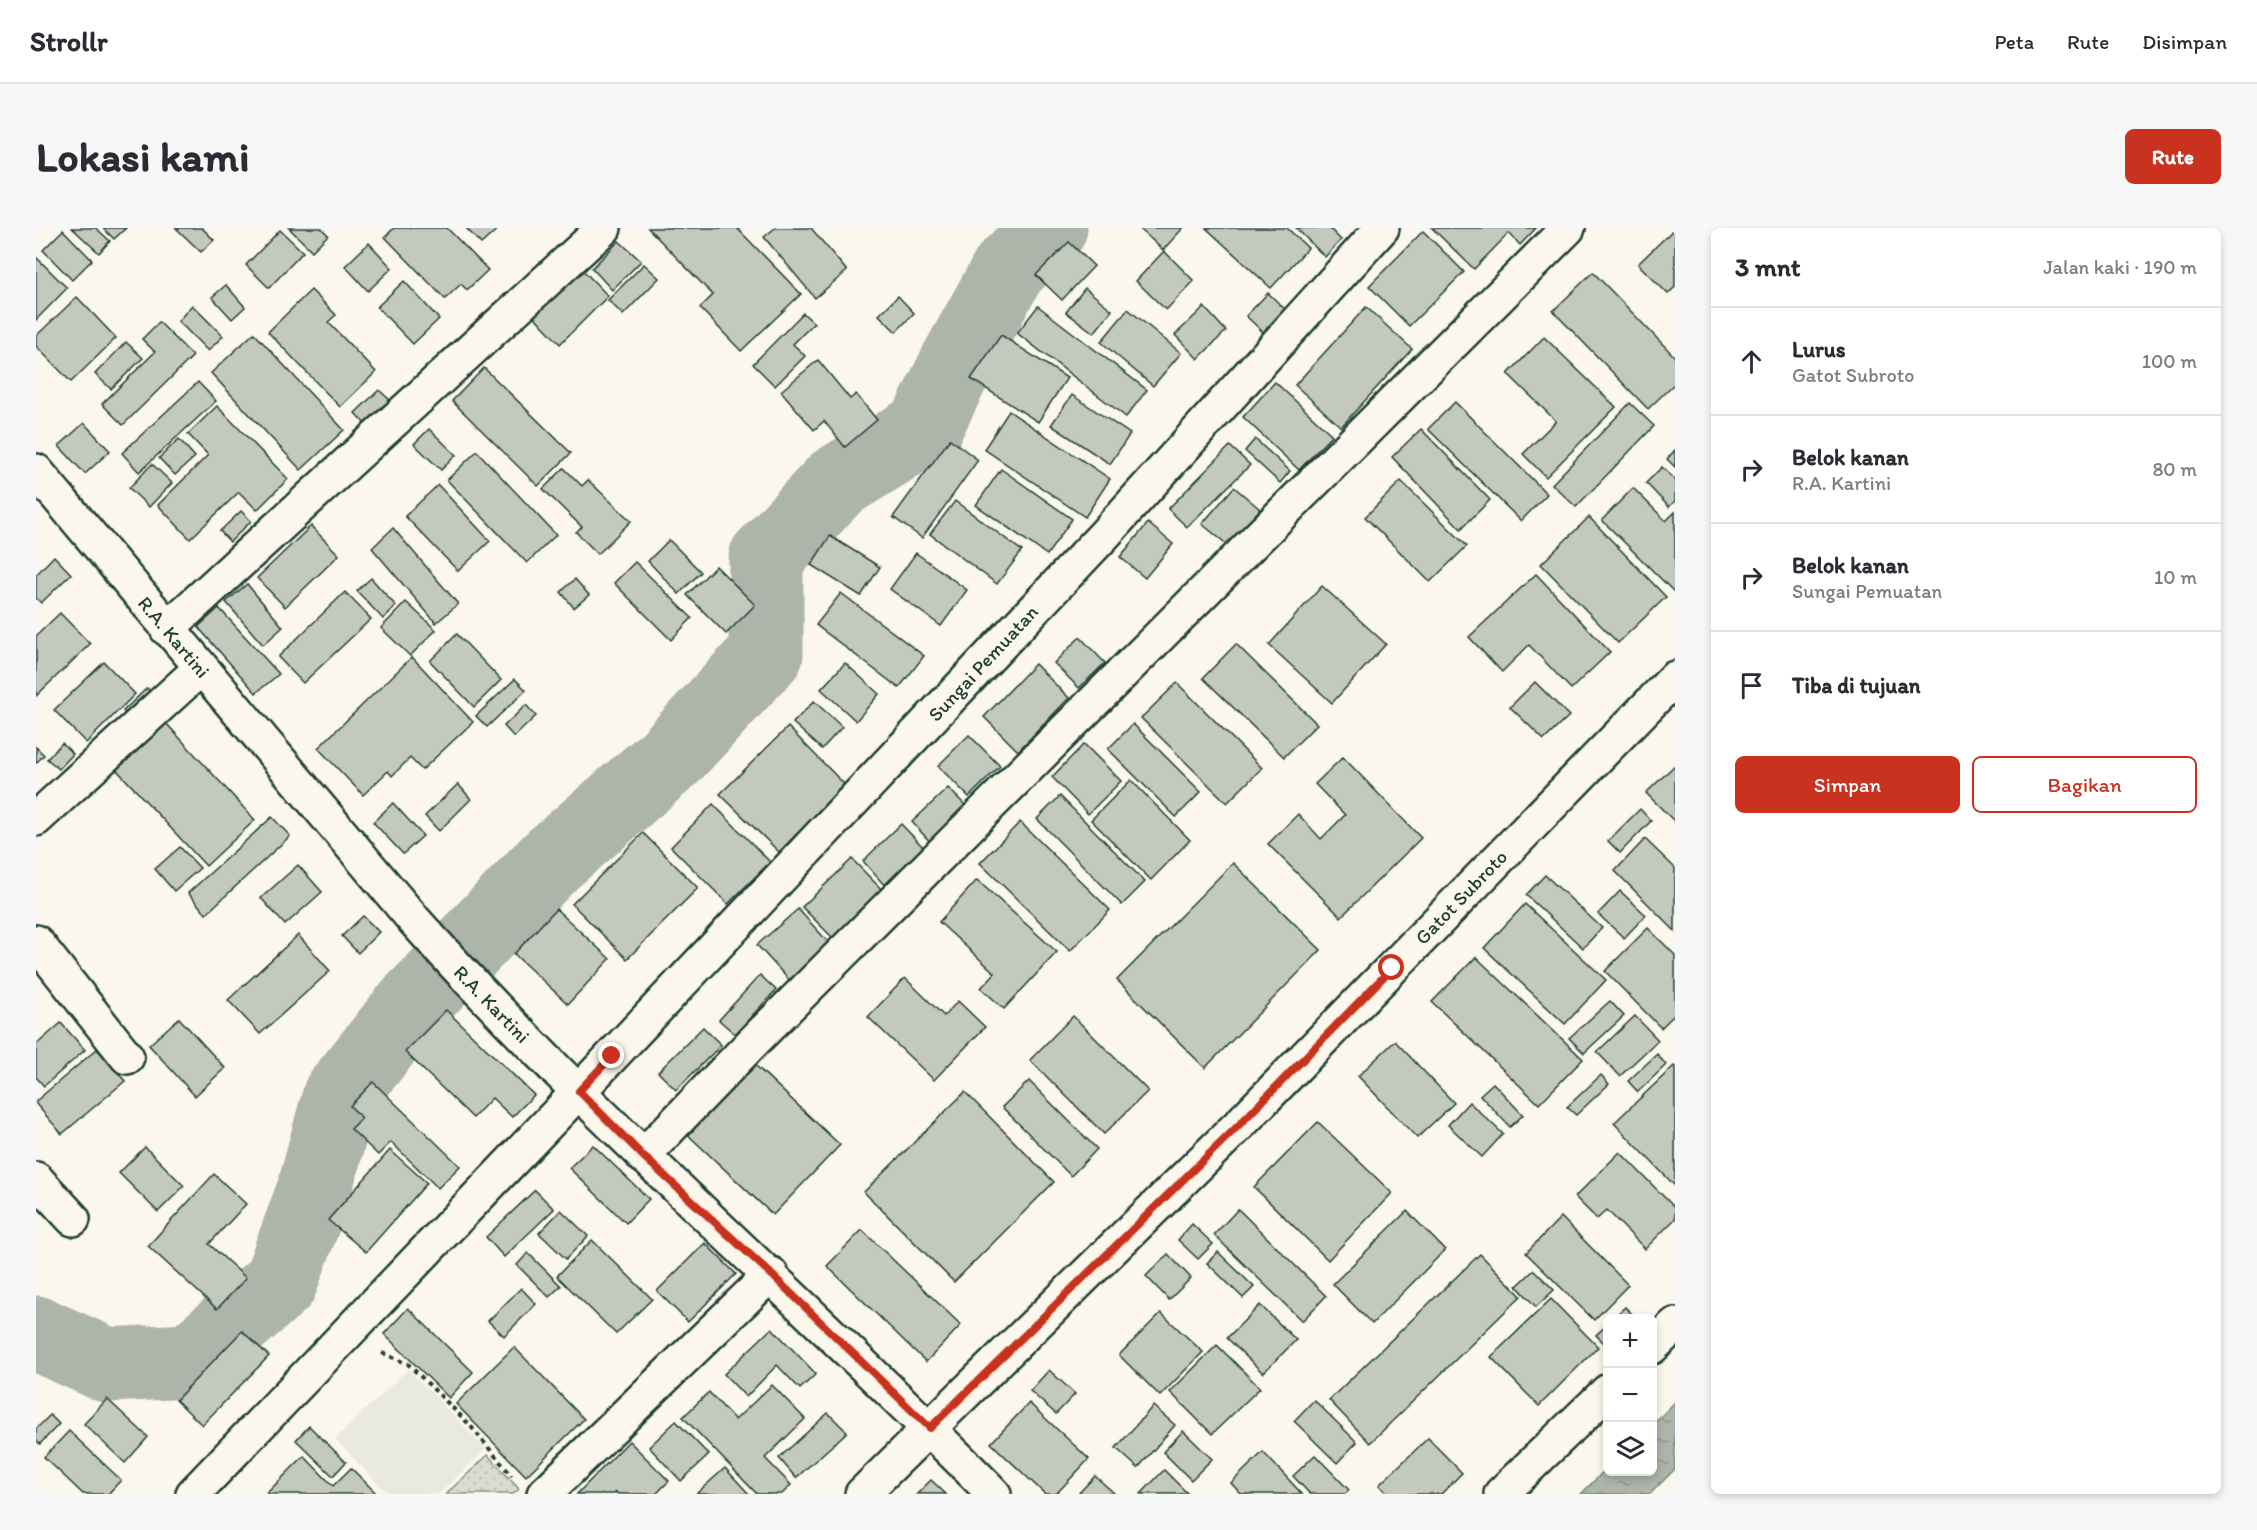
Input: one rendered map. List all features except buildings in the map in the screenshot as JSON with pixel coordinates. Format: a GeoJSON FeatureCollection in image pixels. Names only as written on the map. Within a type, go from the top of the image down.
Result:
{"type":"FeatureCollection","features":[{"type":"Feature","properties":{"kind":"street"},"geometry":{"type":"LineString","coordinates":[[167,629],[604,228]]}},
{"type":"Feature","properties":{"kind":"street","name":"Sungai Pemuatan"},"geometry":{"type":"LineString","coordinates":[[193,1494],[579,1091],[1105,534],[1382,228]]}},
{"type":"Feature","properties":{"kind":"street"},"geometry":{"type":"LineString","coordinates":[[643,1156],[752,1043],[1568,228]]}},
{"type":"Feature","properties":{"kind":"street","name":"R.A. Kartini"},"geometry":{"type":"LineString","coordinates":[[36,471],[167,629],[467,980],[643,1156],[771,1274],[930,1428],[994,1494]]}},
{"type":"Feature","properties":{"kind":"street"},"geometry":{"type":"LineString","coordinates":[[36,819],[201,668]]}},
{"type":"Feature","properties":{"kind":"street","name":"Gatot Subroto"},"geometry":{"type":"LineString","coordinates":[[862,1494],[1242,1122],[1675,678]]}},
{"type":"Feature","properties":{"kind":"street"},"geometry":{"type":"LineString","coordinates":[[36,942],[128,1057]]}},
{"type":"Feature","properties":{"kind":"street"},"geometry":{"type":"LineString","coordinates":[[36,1179],[73,1219]]}},
{"type":"Feature","properties":{"kind":"street"},"geometry":{"type":"LineString","coordinates":[[544,1494],[771,1274]]}},
{"type":"Feature","properties":{"kind":"street"},"geometry":{"type":"LineString","coordinates":[[1657,1343],[1675,1325]]}},
{"type":"Feature","properties":{"kind":"street"},"geometry":{"type":"LineString","coordinates":[[1502,1494],[1603,1397]]}},
{"type":"Feature","properties":{"kind":"path"},"geometry":{"type":"LineString","coordinates":[[375,1350],[408,1364],[468,1423],[515,1480]]}},
{"type":"Feature","properties":{"kind":"shaded area"},"geometry":{"type":"Polygon","coordinates":[[[408,1369],[486,1449],[439,1494],[388,1494],[335,1439],[408,1369]]]}},
{"type":"Feature","properties":{"kind":"shaded area"},"geometry":{"type":"Polygon","coordinates":[[[488,1455],[519,1489],[513,1494],[446,1494],[488,1455]]]}},
{"type":"Feature","properties":{"kind":"water"},"geometry":{"type":"Polygon","coordinates":[[[1675,1402],[1675,1469],[1650,1494],[1581,1494],[1603,1472],[1603,1476],[1657,1476],[1657,1420],[1675,1402]]]}},
{"type":"Feature","properties":{"kind":"waterway"},"geometry":{"type":"LineString","coordinates":[[36,1333],[107,1365],[191,1361],[280,1283],[314,1191],[340,1095],[411,1006],[521,892],[551,861],[670,758],[766,654],[766,558],[836,483],[925,428],[957,363],[1009,269],[1050,228]]}},
{"type":"Feature","properties":{"kind":"route"},"geometry":{"type":"LineString","coordinates":[[612,1056],[579,1091],[643,1156],[771,1274],[930,1428],[1242,1122],[1392,968]]}}]}
